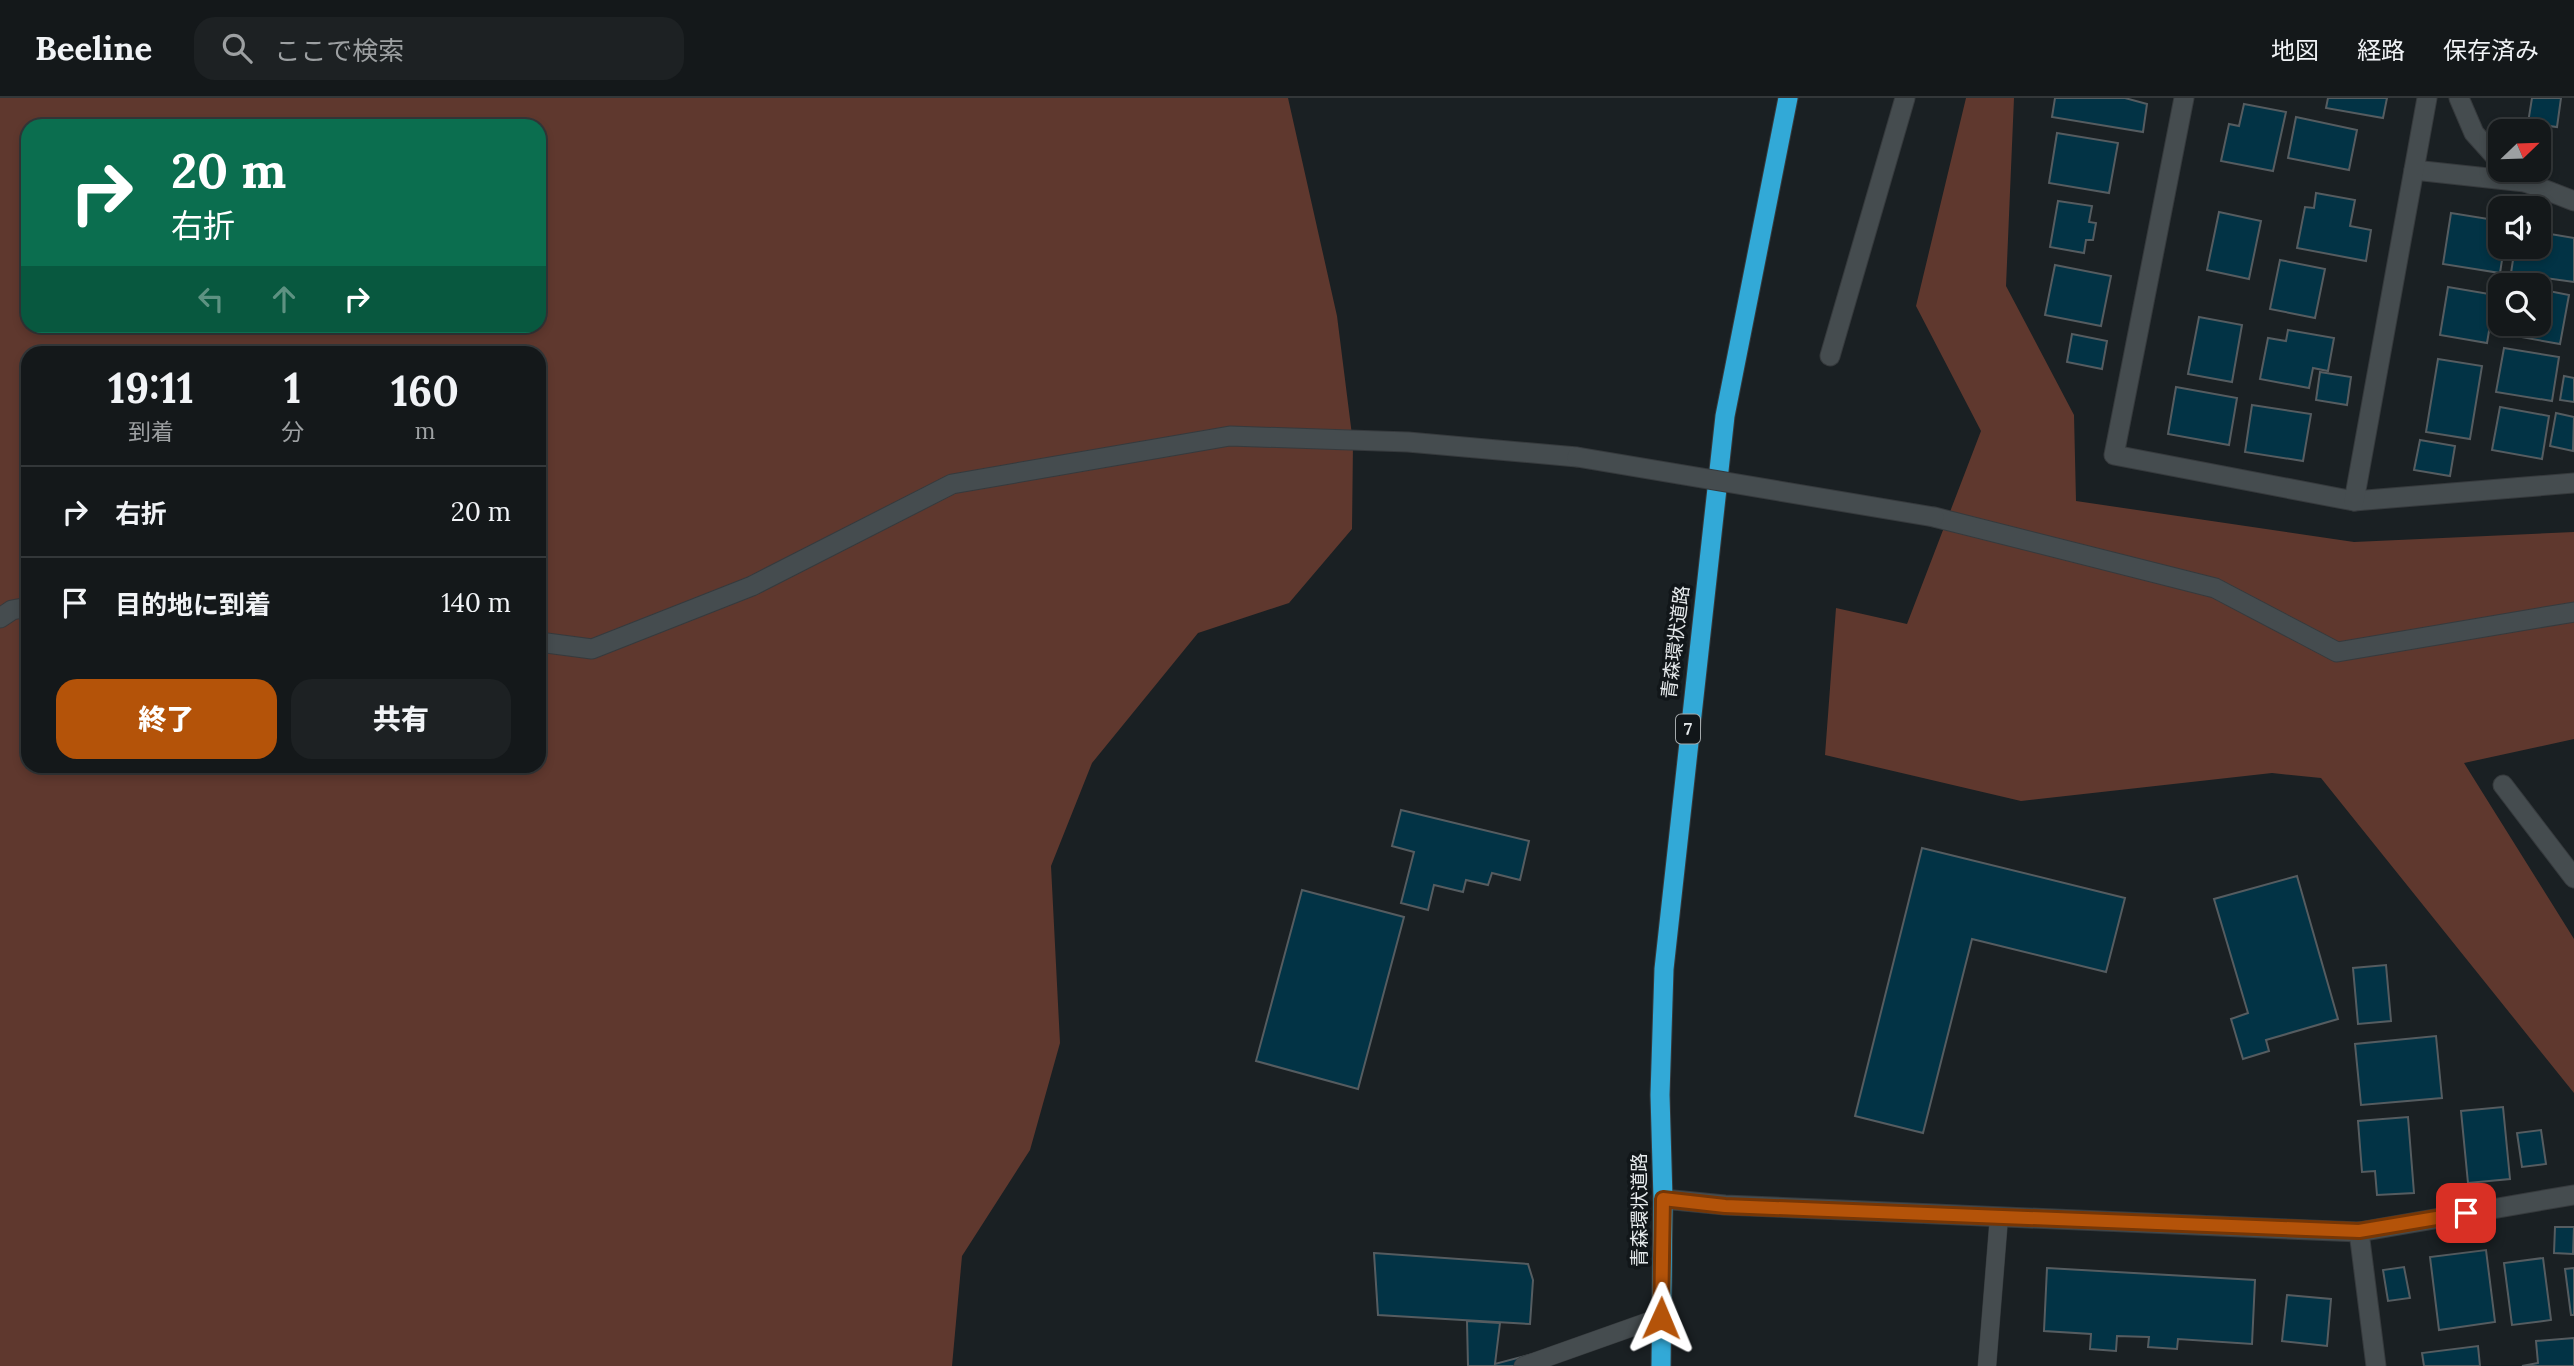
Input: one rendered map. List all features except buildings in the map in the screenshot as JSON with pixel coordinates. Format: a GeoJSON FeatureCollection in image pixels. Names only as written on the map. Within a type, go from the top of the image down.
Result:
{"type":"FeatureCollection","features":[{"type":"Feature","properties":{"kind":"highway","name":"青森環状道路"},"geometry":{"type":"LineString","coordinates":[[1661,1366],[1663,1199],[1660,1096],[1664,969],[1687,736],[1725,416],[1788,98]]}},
{"type":"Feature","properties":{"kind":"street"},"geometry":{"type":"LineString","coordinates":[[1830,356],[1905,98]]}},
{"type":"Feature","properties":{"kind":"street"},"geometry":{"type":"LineString","coordinates":[[2184,98],[2114,455],[2354,501],[2574,483]]}},
{"type":"Feature","properties":{"kind":"street"},"geometry":{"type":"LineString","coordinates":[[2354,501],[2427,98]]}},
{"type":"Feature","properties":{"kind":"street"},"geometry":{"type":"LineString","coordinates":[[2459,98],[2474,133],[2488,149]]}},
{"type":"Feature","properties":{"kind":"street"},"geometry":{"type":"LineString","coordinates":[[2414,170],[2488,178]]}},
{"type":"Feature","properties":{"kind":"street"},"geometry":{"type":"LineString","coordinates":[[2525,182],[2574,201]]}},
{"type":"Feature","properties":{"kind":"street"},"geometry":{"type":"LineString","coordinates":[[546,643],[593,649],[752,586],[952,484],[1230,436],[1408,442],[1577,457],[1934,517],[2215,588],[2337,652],[2574,612]]}},
{"type":"Feature","properties":{"kind":"street"},"geometry":{"type":"LineString","coordinates":[[0,618],[12,610],[21,608]]}},
{"type":"Feature","properties":{"kind":"street"},"geometry":{"type":"LineString","coordinates":[[2503,785],[2574,877]]}},
{"type":"Feature","properties":{"kind":"street"},"geometry":{"type":"LineString","coordinates":[[1663,1199],[1725,1206],[2359,1231],[2573,1195]]}},
{"type":"Feature","properties":{"kind":"street"},"geometry":{"type":"LineString","coordinates":[[2359,1231],[2376,1366]]}},
{"type":"Feature","properties":{"kind":"lane"},"geometry":{"type":"LineString","coordinates":[[1987,1366],[1999,1217]]}},
{"type":"Feature","properties":{"kind":"lane"},"geometry":{"type":"LineString","coordinates":[[1521,1365],[1661,1318]]}},
{"type":"Feature","properties":{"kind":"shaded area"},"geometry":{"type":"Polygon","coordinates":[[[0,98],[1288,98],[1337,316],[1353,443],[1352,529],[1289,603],[1198,633],[1092,763],[1051,866],[1060,1043],[1030,1150],[962,1256],[952,1366],[0,1366],[0,98]]]}},
{"type":"Feature","properties":{"kind":"shaded area"},"geometry":{"type":"Polygon","coordinates":[[[1966,98],[2014,98],[2006,286],[2074,415],[2076,501],[2354,542],[2574,532],[2574,739],[2464,763],[2574,939],[2574,1093],[2321,778],[2272,773],[2021,801],[1825,755],[1836,608],[1907,624],[1981,431],[1916,306],[1966,98]]]}},
{"type":"Feature","properties":{"kind":"route"},"geometry":{"type":"LineString","coordinates":[[1661,1318],[1663,1199],[1725,1206],[2359,1231],[2466,1213]]}}]}
